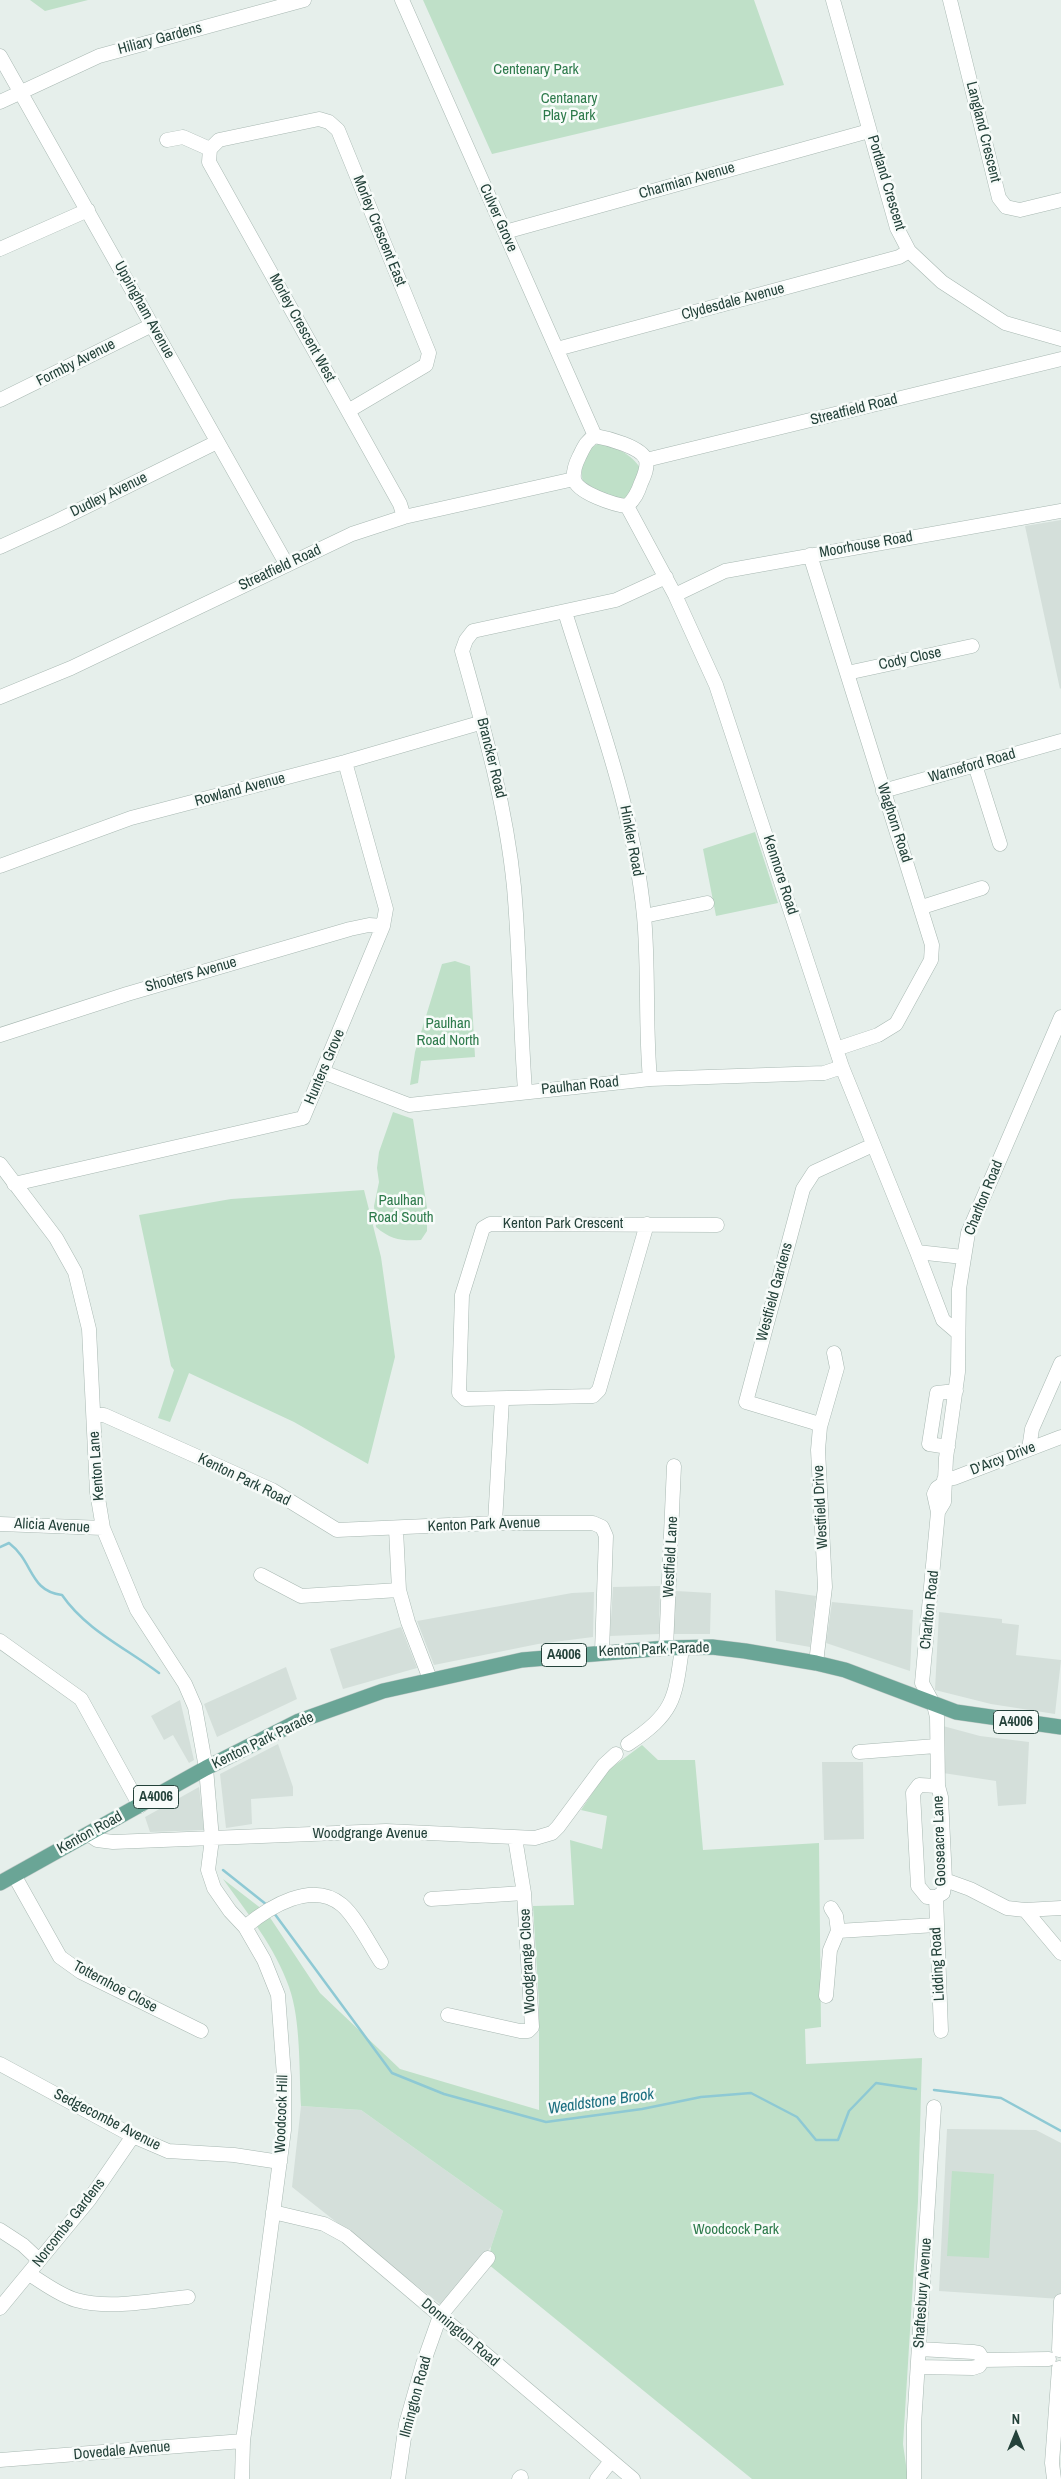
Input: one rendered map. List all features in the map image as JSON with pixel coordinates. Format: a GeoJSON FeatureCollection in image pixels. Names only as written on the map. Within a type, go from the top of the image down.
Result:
{"type":"FeatureCollection","features":[{"type":"Feature","properties":{"kind":"main road","name":"Kenton Park Parade"},"geometry":{"type":"LineString","coordinates":[[206,1768],[269,1735],[340,1705],[430,1679],[522,1660],[602,1652],[712,1647],[816,1662],[887,1684],[934,1705]]}},
{"type":"Feature","properties":{"kind":"main road","name":"A4006"},"geometry":{"type":"LineString","coordinates":[[934,1705],[970,1715],[1061,1727]]}},
{"type":"Feature","properties":{"kind":"main road","name":"Kenton Road"},"geometry":{"type":"LineString","coordinates":[[4,1880],[206,1768]]}},
{"type":"Feature","properties":{"kind":"street","name":"Hiliary Gardens"},"geometry":{"type":"LineString","coordinates":[[0,102],[99,56],[304,0]]}},
{"type":"Feature","properties":{"kind":"street","name":"Culver Grove"},"geometry":{"type":"LineString","coordinates":[[402,0],[595,436]]}},
{"type":"Feature","properties":{"kind":"street","name":"Portland Crescent"},"geometry":{"type":"LineString","coordinates":[[833,0],[897,228],[909,252],[942,282],[1005,323],[1056,338]]}},
{"type":"Feature","properties":{"kind":"street","name":"Langland Crescent"},"geometry":{"type":"LineString","coordinates":[[950,0],[999,198],[1006,207],[1020,210],[1061,200]]}},
{"type":"Feature","properties":{"kind":"street","name":"Uppingham Avenue"},"geometry":{"type":"LineString","coordinates":[[0,56],[287,565]]}},
{"type":"Feature","properties":{"kind":"street","name":"Morley Crescent East"},"geometry":{"type":"LineString","coordinates":[[214,144],[319,119],[329,122],[338,130],[429,353],[426,365],[348,412]]}},
{"type":"Feature","properties":{"kind":"street","name":"Charmian Avenue"},"geometry":{"type":"LineString","coordinates":[[505,232],[870,131]]}},
{"type":"Feature","properties":{"kind":"street"},"geometry":{"type":"LineString","coordinates":[[167,140],[184,137],[214,144]]}},
{"type":"Feature","properties":{"kind":"street","name":"Morley Crescent West"},"geometry":{"type":"LineString","coordinates":[[214,144],[209,162],[400,504],[404,517]]}},
{"type":"Feature","properties":{"kind":"street"},"geometry":{"type":"LineString","coordinates":[[0,249],[88,210]]}},
{"type":"Feature","properties":{"kind":"street","name":"Clydesdale Avenue"},"geometry":{"type":"LineString","coordinates":[[557,349],[900,257],[909,252]]}},
{"type":"Feature","properties":{"kind":"street","name":"Formby Avenue"},"geometry":{"type":"LineString","coordinates":[[0,400],[152,325]]}},
{"type":"Feature","properties":{"kind":"street"},"geometry":{"type":"LineString","coordinates":[[1056,338],[1056,360]]}},
{"type":"Feature","properties":{"kind":"street","name":"Streatfield Road"},"geometry":{"type":"LineString","coordinates":[[646,460],[1056,360]]}},
{"type":"Feature","properties":{"kind":"street"},"geometry":{"type":"LineString","coordinates":[[595,436],[610,439],[641,453],[646,460],[646,470],[635,500],[627,506],[614,505],[579,487],[574,479],[575,466],[586,441],[595,436]]}},
{"type":"Feature","properties":{"kind":"street","name":"Dudley Avenue"},"geometry":{"type":"LineString","coordinates":[[0,547],[217,442]]}},
{"type":"Feature","properties":{"kind":"street","name":"Streatfield Road"},"geometry":{"type":"LineString","coordinates":[[0,697],[71,668],[352,534],[404,517],[574,479]]}},
{"type":"Feature","properties":{"kind":"street","name":"Kenmore Road"},"geometry":{"type":"LineString","coordinates":[[627,506],[675,595],[728,717],[842,1067],[917,1252],[942,1320],[957,1332]]}},
{"type":"Feature","properties":{"kind":"street","name":"Moorhouse Road"},"geometry":{"type":"LineString","coordinates":[[675,595],[725,571],[1061,511]]}},
{"type":"Feature","properties":{"kind":"street","name":"Waghorn Road"},"geometry":{"type":"LineString","coordinates":[[810,555],[883,791],[922,907],[932,945],[931,960],[896,1024],[878,1035],[836,1049]]}},
{"type":"Feature","properties":{"kind":"street","name":"Brancker Road"},"geometry":{"type":"LineString","coordinates":[[525,1091],[514,888],[500,792],[483,722],[462,651],[466,640],[473,631],[616,600],[666,577]]}},
{"type":"Feature","properties":{"kind":"street","name":"Hinkler Road"},"geometry":{"type":"LineString","coordinates":[[565,612],[610,751],[625,806],[644,916],[650,1078]]}},
{"type":"Feature","properties":{"kind":"street","name":"Cody Close"},"geometry":{"type":"LineString","coordinates":[[847,673],[972,646]]}},
{"type":"Feature","properties":{"kind":"street","name":"Rowland Avenue"},"geometry":{"type":"LineString","coordinates":[[0,866],[131,818],[345,762],[483,722]]}},
{"type":"Feature","properties":{"kind":"street","name":"Warneford Road"},"geometry":{"type":"LineString","coordinates":[[883,791],[1061,741]]}},
{"type":"Feature","properties":{"kind":"street","name":"Hunters Grove"},"geometry":{"type":"LineString","coordinates":[[14,1184],[303,1118],[324,1072],[383,926],[386,909],[345,762]]}},
{"type":"Feature","properties":{"kind":"street"},"geometry":{"type":"LineString","coordinates":[[975,765],[1000,844]]}},
{"type":"Feature","properties":{"kind":"street"},"geometry":{"type":"LineString","coordinates":[[922,907],[982,888]]}},
{"type":"Feature","properties":{"kind":"street"},"geometry":{"type":"LineString","coordinates":[[644,916],[707,903]]}},
{"type":"Feature","properties":{"kind":"street","name":"Shooters Avenue"},"geometry":{"type":"LineString","coordinates":[[0,1035],[127,994],[369,924],[383,926]]}},
{"type":"Feature","properties":{"kind":"street","name":"Charlton Road"},"geometry":{"type":"LineString","coordinates":[[934,1705],[922,1683],[938,1512],[944,1502],[943,1482],[956,1391],[959,1290],[963,1257],[971,1226],[1061,1017]]}},
{"type":"Feature","properties":{"kind":"street","name":"Paulhan Road"},"geometry":{"type":"LineString","coordinates":[[324,1072],[410,1105],[650,1078],[824,1073],[842,1067]]}},
{"type":"Feature","properties":{"kind":"street","name":"Westfield Gardens"},"geometry":{"type":"LineString","coordinates":[[820,1427],[816,1423],[746,1402],[803,1188],[814,1172],[873,1145]]}},
{"type":"Feature","properties":{"kind":"street","name":"Kenton Lane"},"geometry":{"type":"LineString","coordinates":[[0,1164],[56,1238],[74,1272],[89,1329],[97,1492],[103,1528],[137,1610],[185,1684],[195,1707],[206,1768]]}},
{"type":"Feature","properties":{"kind":"street","name":"Kenton Park Crescent"},"geometry":{"type":"LineString","coordinates":[[646,1224],[599,1390],[593,1396],[502,1400],[465,1399],[459,1393],[462,1295],[483,1228],[490,1224],[646,1224],[717,1225]]}},
{"type":"Feature","properties":{"kind":"street"},"geometry":{"type":"LineString","coordinates":[[917,1252],[963,1257]]}},
{"type":"Feature","properties":{"kind":"street","name":"Westfield Drive"},"geometry":{"type":"LineString","coordinates":[[816,1662],[825,1587],[818,1450],[820,1427],[837,1368],[834,1353]]}},
{"type":"Feature","properties":{"kind":"street"},"geometry":{"type":"LineString","coordinates":[[1029,1449],[1032,1428],[1061,1363]]}},
{"type":"Feature","properties":{"kind":"street"},"geometry":{"type":"LineString","coordinates":[[495,1523],[502,1400]]}},
{"type":"Feature","properties":{"kind":"street","name":"Kenton Park Road"},"geometry":{"type":"LineString","coordinates":[[94,1415],[104,1416],[272,1490],[337,1530],[396,1529]]}},
{"type":"Feature","properties":{"kind":"street","name":"D'Arcy Drive"},"geometry":{"type":"LineString","coordinates":[[943,1482],[1061,1437]]}},
{"type":"Feature","properties":{"kind":"street","name":"Westfield Lane"},"geometry":{"type":"LineString","coordinates":[[666,1648],[674,1466]]}},
{"type":"Feature","properties":{"kind":"street","name":"Kenton Park Avenue"},"geometry":{"type":"LineString","coordinates":[[396,1529],[495,1523],[593,1523],[602,1527],[606,1536],[602,1652]]}},
{"type":"Feature","properties":{"kind":"street","name":"Alicia Avenue"},"geometry":{"type":"LineString","coordinates":[[0,1524],[90,1529],[103,1528]]}},
{"type":"Feature","properties":{"kind":"street"},"geometry":{"type":"LineString","coordinates":[[396,1529],[399,1590],[408,1622],[430,1679]]}},
{"type":"Feature","properties":{"kind":"street"},"geometry":{"type":"LineString","coordinates":[[260,1575],[300,1596],[399,1590]]}},
{"type":"Feature","properties":{"kind":"street"},"geometry":{"type":"LineString","coordinates":[[0,1641],[81,1700],[140,1806]]}},
{"type":"Feature","properties":{"kind":"street"},"geometry":{"type":"LineString","coordinates":[[628,1744],[652,1728],[664,1715],[673,1700],[682,1648]]}},
{"type":"Feature","properties":{"kind":"street","name":"Gooseacre Lane"},"geometry":{"type":"LineString","coordinates":[[934,1705],[937,1717],[938,1786],[941,1797],[941,1890],[927,1897],[918,1886],[913,1793],[919,1785],[938,1786]]}},
{"type":"Feature","properties":{"kind":"street"},"geometry":{"type":"LineString","coordinates":[[859,1752],[936,1746]]}},
{"type":"Feature","properties":{"kind":"street","name":"Woodgrange Avenue"},"geometry":{"type":"LineString","coordinates":[[88,1834],[97,1840],[114,1842],[386,1831],[535,1838],[552,1833],[604,1765],[616,1754]]}},
{"type":"Feature","properties":{"kind":"street","name":"Woodcock Hill"},"geometry":{"type":"LineString","coordinates":[[206,1768],[212,1839],[208,1870],[214,1888],[230,1912],[245,1926],[275,1986],[281,2012],[284,2130],[243,2441],[242,2479]]}},
{"type":"Feature","properties":{"kind":"street","name":"Woodgrange Close"},"geometry":{"type":"LineString","coordinates":[[448,2015],[520,2030],[528,2030],[532,2027],[524,1893],[515,1838]]}},
{"type":"Feature","properties":{"kind":"street","name":"Totternhoe Close"},"geometry":{"type":"LineString","coordinates":[[4,1880],[60,1957],[81,1972],[201,2032]]}},
{"type":"Feature","properties":{"kind":"street"},"geometry":{"type":"LineString","coordinates":[[941,1890],[959,1886],[970,1889],[1007,1908],[1025,1910],[1061,1908]]}},
{"type":"Feature","properties":{"kind":"street","name":"Lidding Road"},"geometry":{"type":"LineString","coordinates":[[941,1890],[936,1925],[941,2031]]}},
{"type":"Feature","properties":{"kind":"street"},"geometry":{"type":"LineString","coordinates":[[431,1899],[524,1893]]}},
{"type":"Feature","properties":{"kind":"street"},"geometry":{"type":"LineString","coordinates":[[245,1926],[294,1898],[304,1895],[319,1895],[334,1900],[348,1911],[381,1962]]}},
{"type":"Feature","properties":{"kind":"street"},"geometry":{"type":"LineString","coordinates":[[826,1996],[830,1950],[838,1931],[836,1916],[830,1908]]}},
{"type":"Feature","properties":{"kind":"street"},"geometry":{"type":"LineString","coordinates":[[1025,1910],[1061,1954]]}},
{"type":"Feature","properties":{"kind":"street"},"geometry":{"type":"LineString","coordinates":[[838,1931],[936,1925]]}},
{"type":"Feature","properties":{"kind":"street","name":"Sedgecombe Avenue"},"geometry":{"type":"LineString","coordinates":[[0,2064],[133,2136],[168,2150],[234,2155],[280,2162]]}},
{"type":"Feature","properties":{"kind":"street","name":"Shaftesbury Avenue"},"geometry":{"type":"LineString","coordinates":[[914,2479],[914,2435],[934,2107]]}},
{"type":"Feature","properties":{"kind":"street","name":"Norcombe Gardens"},"geometry":{"type":"LineString","coordinates":[[0,2308],[89,2200],[133,2136]]}},
{"type":"Feature","properties":{"kind":"street","name":"Donnington Road"},"geometry":{"type":"LineString","coordinates":[[273,2212],[324,2224],[346,2236],[573,2426],[633,2479]]}},
{"type":"Feature","properties":{"kind":"street"},"geometry":{"type":"LineString","coordinates":[[0,2230],[23,2245],[39,2260]]}},
{"type":"Feature","properties":{"kind":"street"},"geometry":{"type":"LineString","coordinates":[[440,2316],[488,2258]]}},
{"type":"Feature","properties":{"kind":"street"},"geometry":{"type":"LineString","coordinates":[[29,2274],[59,2293],[77,2300],[95,2303],[188,2297]]}},
{"type":"Feature","properties":{"kind":"street"},"geometry":{"type":"LineString","coordinates":[[1054,2479],[1052,2463],[1061,2301]]}},
{"type":"Feature","properties":{"kind":"street","name":"Ilmington Road"},"geometry":{"type":"LineString","coordinates":[[398,2479],[406,2424],[423,2364],[440,2316]]}},
{"type":"Feature","properties":{"kind":"street"},"geometry":{"type":"LineString","coordinates":[[919,2349],[979,2353],[983,2360]]}},
{"type":"Feature","properties":{"kind":"street"},"geometry":{"type":"LineString","coordinates":[[983,2360],[1058,2359]]}},
{"type":"Feature","properties":{"kind":"street"},"geometry":{"type":"LineString","coordinates":[[918,2366],[973,2368],[979,2366],[983,2360]]}},
{"type":"Feature","properties":{"kind":"street","name":"Dovedale Avenue"},"geometry":{"type":"LineString","coordinates":[[0,2460],[243,2441]]}},
{"type":"Feature","properties":{"kind":"street"},"geometry":{"type":"LineString","coordinates":[[597,2479],[611,2461]]}},
{"type":"Feature","properties":{"kind":"shaded area"},"geometry":{"type":"Polygon","coordinates":[[[1061,520],[1061,688],[1060,689],[1025,526],[1061,520]]]}},
{"type":"Feature","properties":{"kind":"shaded area"},"geometry":{"type":"Polygon","coordinates":[[[660,1586],[659,1634],[610,1636],[613,1587],[660,1586]]]}},
{"type":"Feature","properties":{"kind":"shaded area"},"geometry":{"type":"Polygon","coordinates":[[[775,1590],[816,1596],[810,1647],[776,1641],[775,1590]]]}},
{"type":"Feature","properties":{"kind":"shaded area"},"geometry":{"type":"Polygon","coordinates":[[[676,1591],[711,1593],[710,1634],[673,1634],[676,1591]]]}},
{"type":"Feature","properties":{"kind":"shaded area"},"geometry":{"type":"Polygon","coordinates":[[[594,1592],[593,1637],[538,1644],[434,1665],[417,1621],[572,1593],[594,1592]]]}},
{"type":"Feature","properties":{"kind":"shaded area"},"geometry":{"type":"Polygon","coordinates":[[[832,1602],[913,1610],[910,1671],[826,1643],[832,1602]]]}},
{"type":"Feature","properties":{"kind":"shaded area"},"geometry":{"type":"Polygon","coordinates":[[[939,1612],[1002,1619],[1002,1623],[1019,1625],[1016,1655],[1061,1660],[1055,1714],[991,1704],[935,1690],[939,1612]]]}},
{"type":"Feature","properties":{"kind":"shaded area"},"geometry":{"type":"Polygon","coordinates":[[[401,1627],[417,1668],[343,1689],[330,1649],[401,1627]]]}},
{"type":"Feature","properties":{"kind":"shaded area"},"geometry":{"type":"Polygon","coordinates":[[[286,1667],[297,1699],[217,1737],[204,1704],[286,1667]]]}},
{"type":"Feature","properties":{"kind":"shaded area"},"geometry":{"type":"Polygon","coordinates":[[[180,1700],[194,1760],[189,1763],[173,1735],[164,1740],[151,1716],[180,1700]]]}},
{"type":"Feature","properties":{"kind":"shaded area"},"geometry":{"type":"Polygon","coordinates":[[[943,1726],[980,1736],[1029,1742],[1026,1804],[998,1806],[996,1781],[943,1773],[943,1726]]]}},
{"type":"Feature","properties":{"kind":"shaded area"},"geometry":{"type":"Polygon","coordinates":[[[278,1744],[293,1787],[293,1796],[251,1799],[252,1824],[226,1828],[220,1774],[278,1744]]]}},
{"type":"Feature","properties":{"kind":"shaded area"},"geometry":{"type":"Polygon","coordinates":[[[822,1762],[863,1762],[864,1839],[824,1840],[822,1762]]]}},
{"type":"Feature","properties":{"kind":"shaded area"},"geometry":{"type":"Polygon","coordinates":[[[199,1787],[204,1830],[150,1832],[145,1817],[199,1787]]]}},
{"type":"Feature","properties":{"kind":"shaded area"},"geometry":{"type":"Polygon","coordinates":[[[301,2106],[361,2110],[503,2211],[491,2247],[441,2305],[292,2187],[301,2106]]]}},
{"type":"Feature","properties":{"kind":"shaded area"},"geometry":{"type":"Polygon","coordinates":[[[947,2129],[1036,2130],[1061,2143],[1061,2299],[939,2291],[947,2129]]]}},
{"type":"Feature","properties":{"kind":"green space"},"geometry":{"type":"Polygon","coordinates":[[[30,0],[88,0],[45,11],[30,0]]]}},
{"type":"Feature","properties":{"kind":"green space","name":"Centenary Park"},"geometry":{"type":"Polygon","coordinates":[[[423,0],[754,0],[784,85],[492,154],[423,0]]]}},
{"type":"Feature","properties":{"kind":"green space"},"geometry":{"type":"Polygon","coordinates":[[[604,444],[622,451],[637,463],[640,468],[629,497],[611,497],[583,481],[582,471],[586,454],[593,446],[604,444]]]}},
{"type":"Feature","properties":{"kind":"green space"},"geometry":{"type":"Polygon","coordinates":[[[755,832],[778,903],[716,916],[703,849],[755,832]]]}},
{"type":"Feature","properties":{"kind":"green space","name":"Paulhan Road North"},"geometry":{"type":"Polygon","coordinates":[[[455,961],[470,966],[475,1057],[421,1061],[418,1083],[410,1085],[415,1052],[442,964],[455,961]]]}},
{"type":"Feature","properties":{"kind":"green space","name":"Paulhan Road South"},"geometry":{"type":"Polygon","coordinates":[[[393,1112],[413,1119],[427,1208],[427,1231],[421,1240],[397,1239],[376,1227],[374,1206],[379,1182],[377,1168],[379,1152],[393,1112]]]}},
{"type":"Feature","properties":{"kind":"green space"},"geometry":{"type":"Polygon","coordinates":[[[364,1190],[381,1257],[395,1357],[368,1464],[294,1422],[189,1373],[170,1422],[158,1418],[174,1370],[171,1366],[139,1215],[231,1199],[364,1190]]]}},
{"type":"Feature","properties":{"kind":"green space","name":"Woodcock Park"},"geometry":{"type":"Polygon","coordinates":[[[642,1745],[658,1760],[695,1760],[703,1850],[819,1843],[821,2027],[805,2029],[806,2064],[922,2058],[918,2201],[903,2444],[908,2479],[752,2479],[488,2264],[491,2247],[503,2211],[361,2110],[301,2106],[298,2030],[289,1987],[269,1944],[223,1879],[267,1913],[320,1993],[400,2069],[539,2110],[539,2004],[533,1906],[574,1905],[570,1840],[602,1849],[607,1816],[581,1810],[607,1771],[642,1745]]]}},
{"type":"Feature","properties":{"kind":"green space"},"geometry":{"type":"Polygon","coordinates":[[[952,2171],[994,2174],[989,2258],[947,2256],[952,2171]]]}},
{"type":"Feature","properties":{"kind":"waterway","name":"Wealdstone Brook"},"geometry":{"type":"LineString","coordinates":[[0,1547],[9,1543],[17,1551],[32,1575],[43,1588],[62,1595],[83,1618],[107,1638],[159,1673]]}},
{"type":"Feature","properties":{"kind":"waterway","name":"Wealdstone Brook"},"geometry":{"type":"LineString","coordinates":[[223,1870],[267,1905]]}},
{"type":"Feature","properties":{"kind":"waterway","name":"Wealdstone Brook"},"geometry":{"type":"LineString","coordinates":[[274,1913],[392,2073],[444,2094],[546,2122],[642,2109],[701,2097],[751,2093],[797,2117],[816,2140],[838,2140],[849,2111],[876,2083],[916,2089]]}},
{"type":"Feature","properties":{"kind":"waterway","name":"Wealdstone Brook"},"geometry":{"type":"LineString","coordinates":[[934,2090],[1001,2098],[1061,2131]]}},
{"type":"Feature","properties":{"kind":"park label","name":"Centanary Play Park"},"geometry":{"type":"Point","coordinates":[569,108]}}]}
